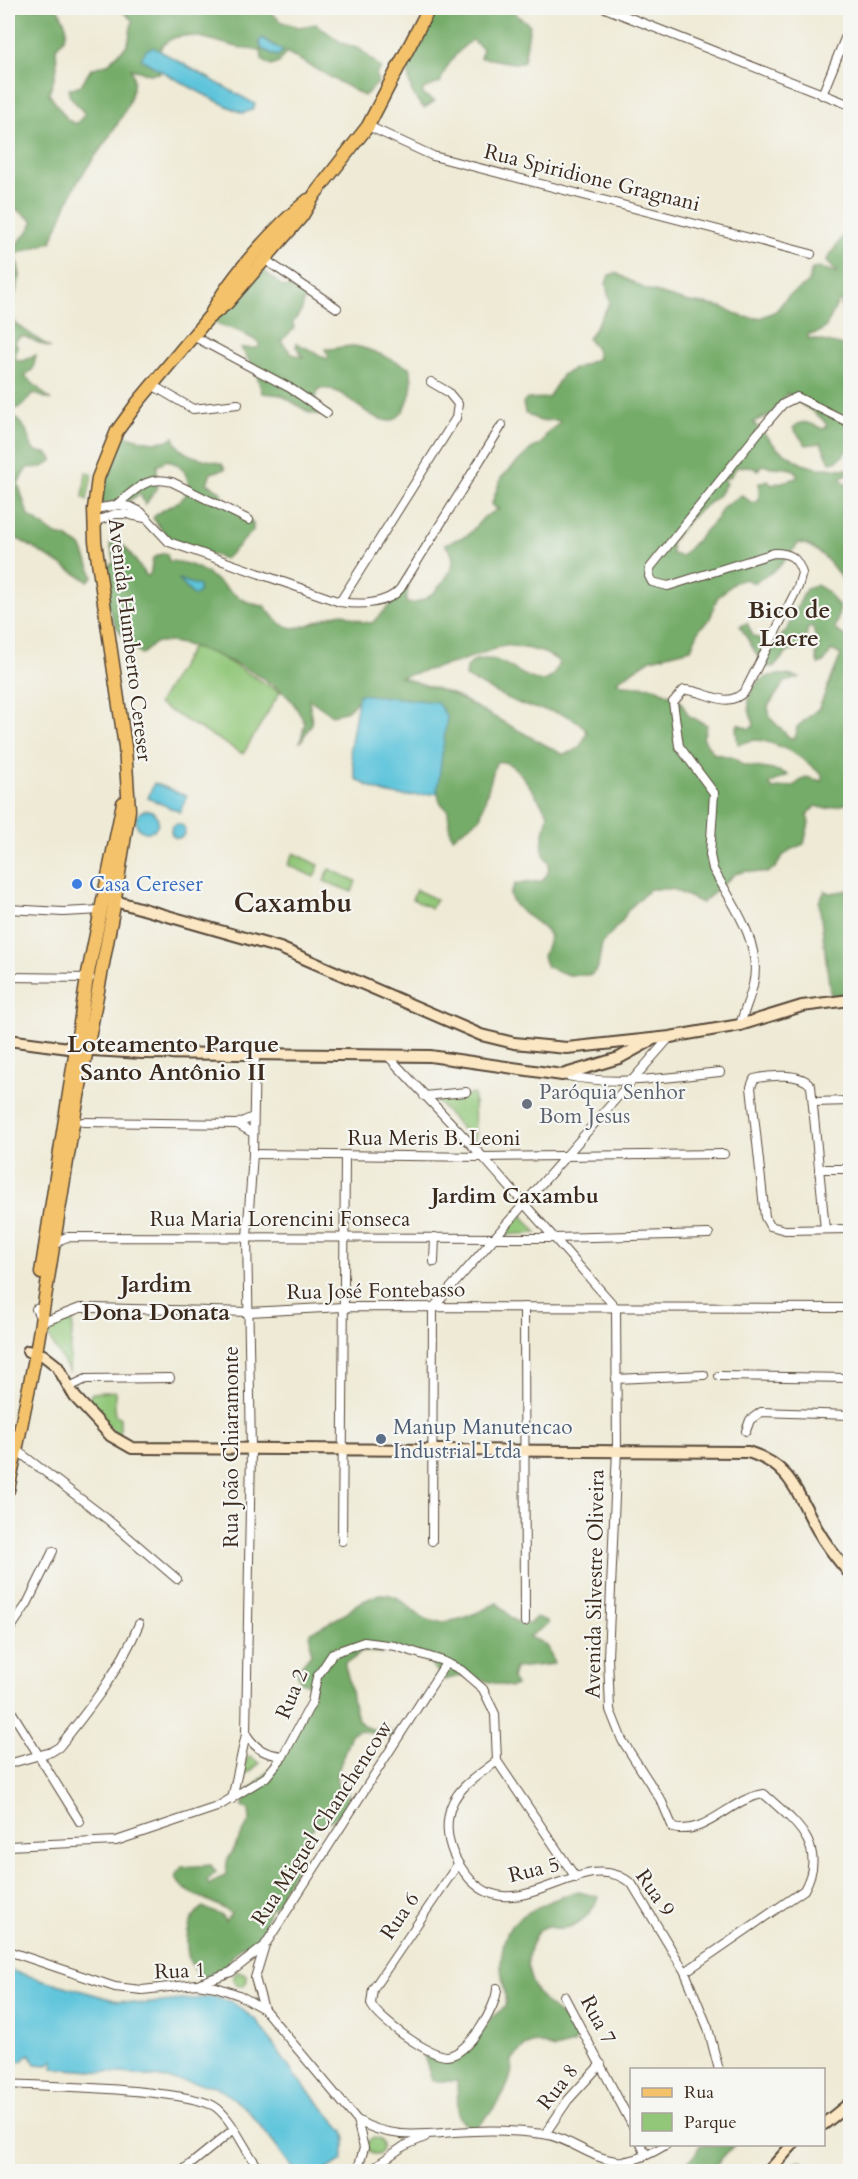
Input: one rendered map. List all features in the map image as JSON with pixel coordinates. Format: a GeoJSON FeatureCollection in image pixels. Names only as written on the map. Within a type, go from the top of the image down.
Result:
{"type":"FeatureCollection","features":[{"type":"Feature","properties":{"kind":"main road","name":"Avenida Humberto Cereser"},"geometry":{"type":"LineString","coordinates":[[208,318],[227,303],[302,216],[315,194],[368,126],[429,8]]}},
{"type":"Feature","properties":{"kind":"main road","name":"Avenida Humberto Cereser"},"geometry":{"type":"LineString","coordinates":[[8,1490],[11,1448],[21,1421],[93,979],[127,823],[125,747],[94,515],[98,478],[111,443],[127,416],[194,336],[220,297],[295,210],[315,194]]}},
{"type":"Feature","properties":{"kind":"main road"},"geometry":{"type":"LineString","coordinates":[[110,907],[164,916],[280,948],[497,1040],[567,1048],[604,1042],[653,1039],[740,1025],[802,1006],[850,1000]]}},
{"type":"Feature","properties":{"kind":"main road"},"geometry":{"type":"LineString","coordinates":[[8,1040],[82,1050],[455,1058],[562,1075],[619,1058],[653,1039]]}},
{"type":"Feature","properties":{"kind":"main road","name":"Avenida Humberto Cereser"},"geometry":{"type":"LineString","coordinates":[[38,1314],[54,1247],[62,1232],[82,1050]]}},
{"type":"Feature","properties":{"kind":"main road"},"geometry":{"type":"LineString","coordinates":[[32,1352],[57,1366],[69,1387],[111,1436],[132,1448],[730,1451],[764,1457],[785,1472],[825,1543],[850,1574]]}},
{"type":"Feature","properties":{"kind":"main road"},"geometry":{"type":"LineString","coordinates":[[825,2123],[850,2103]]}},
{"type":"Feature","properties":{"kind":"main road"},"geometry":{"type":"LineString","coordinates":[[768,2172],[792,2146]]}},
{"type":"Feature","properties":{"kind":"street"},"geometry":{"type":"LineString","coordinates":[[605,8],[850,105]]}},
{"type":"Feature","properties":{"kind":"street"},"geometry":{"type":"LineString","coordinates":[[822,95],[850,26]]}},
{"type":"Feature","properties":{"kind":"street","name":"Rua Spiridione Gragnani"},"geometry":{"type":"LineString","coordinates":[[368,126],[433,156],[811,254]]}},
{"type":"Feature","properties":{"kind":"street"},"geometry":{"type":"LineString","coordinates":[[264,260],[337,308]]}},
{"type":"Feature","properties":{"kind":"street"},"geometry":{"type":"LineString","coordinates":[[194,336],[290,388],[327,413]]}},
{"type":"Feature","properties":{"kind":"street"},"geometry":{"type":"LineString","coordinates":[[340,602],[456,418],[458,404],[454,397],[431,382]]}},
{"type":"Feature","properties":{"kind":"street"},"geometry":{"type":"LineString","coordinates":[[152,385],[193,409],[238,404]]}},
{"type":"Feature","properties":{"kind":"street"},"geometry":{"type":"LineString","coordinates":[[740,1025],[753,984],[755,965],[752,944],[713,869],[710,855],[714,793],[679,746],[672,702],[684,690],[692,690],[729,701],[738,698],[745,691],[798,587],[802,573],[793,557],[785,553],[774,553],[668,586],[652,582],[649,576],[650,568],[758,433],[790,399],[797,397],[850,423]]}},
{"type":"Feature","properties":{"kind":"street"},"geometry":{"type":"LineString","coordinates":[[116,505],[141,512],[169,542],[340,602],[364,603],[385,599],[400,588],[502,425]]}},
{"type":"Feature","properties":{"kind":"street"},"geometry":{"type":"LineString","coordinates":[[94,515],[116,505],[151,479],[161,479],[172,482],[249,520]]}},
{"type":"Feature","properties":{"kind":"street"},"geometry":{"type":"LineString","coordinates":[[94,515],[116,514],[145,518]]}},
{"type":"Feature","properties":{"kind":"street"},"geometry":{"type":"LineString","coordinates":[[8,909],[63,912],[110,907]]}},
{"type":"Feature","properties":{"kind":"street"},"geometry":{"type":"LineString","coordinates":[[8,977],[93,979]]}},
{"type":"Feature","properties":{"kind":"street"},"geometry":{"type":"LineString","coordinates":[[432,1541],[434,1308],[670,1037]]}},
{"type":"Feature","properties":{"kind":"street","name":"Rua João Chiaramonte"},"geometry":{"type":"LineString","coordinates":[[232,1799],[246,1734],[251,1449],[247,1237],[253,1154],[255,1053]]}},
{"type":"Feature","properties":{"kind":"street"},"geometry":{"type":"LineString","coordinates":[[387,1055],[483,1157],[616,1308]]}},
{"type":"Feature","properties":{"kind":"street"},"geometry":{"type":"LineString","coordinates":[[562,1075],[590,1081],[634,1081],[720,1072]]}},
{"type":"Feature","properties":{"kind":"street"},"geometry":{"type":"LineString","coordinates":[[825,1229],[811,1086],[807,1080],[799,1077],[758,1078],[752,1083],[765,1217],[770,1226],[777,1230],[850,1229]]}},
{"type":"Feature","properties":{"kind":"street"},"geometry":{"type":"LineString","coordinates":[[424,1096],[466,1092]]}},
{"type":"Feature","properties":{"kind":"street"},"geometry":{"type":"LineString","coordinates":[[813,1102],[850,1101]]}},
{"type":"Feature","properties":{"kind":"street"},"geometry":{"type":"LineString","coordinates":[[83,1122],[237,1124],[253,1117]]}},
{"type":"Feature","properties":{"kind":"street"},"geometry":{"type":"LineString","coordinates":[[237,1124],[253,1133]]}},
{"type":"Feature","properties":{"kind":"street","name":"Rua Meris B. Leoni"},"geometry":{"type":"LineString","coordinates":[[253,1154],[483,1157],[724,1154]]}},
{"type":"Feature","properties":{"kind":"street"},"geometry":{"type":"LineString","coordinates":[[342,1541],[345,1155]]}},
{"type":"Feature","properties":{"kind":"street"},"geometry":{"type":"LineString","coordinates":[[819,1169],[850,1169]]}},
{"type":"Feature","properties":{"kind":"street","name":"Rua Maria Lorencini Fonseca"},"geometry":{"type":"LineString","coordinates":[[62,1232],[247,1237],[494,1238],[709,1234]]}},
{"type":"Feature","properties":{"kind":"street"},"geometry":{"type":"LineString","coordinates":[[434,1262],[435,1237]]}},
{"type":"Feature","properties":{"kind":"street","name":"Rua José Fontebasso"},"geometry":{"type":"LineString","coordinates":[[38,1314],[51,1320],[80,1308],[249,1312],[343,1306],[850,1308]]}},
{"type":"Feature","properties":{"kind":"street"},"geometry":{"type":"LineString","coordinates":[[524,1307],[525,1622]]}},
{"type":"Feature","properties":{"kind":"street","name":"Avenida Silvestre Oliveira"},"geometry":{"type":"LineString","coordinates":[[616,1308],[617,1450],[608,1656],[610,1710],[614,1724],[662,1802],[673,1828],[685,1831],[705,1823],[749,1796],[764,1794],[797,1823],[814,1858],[810,1878],[804,1890],[685,1972]]}},
{"type":"Feature","properties":{"kind":"street"},"geometry":{"type":"LineString","coordinates":[[616,1379],[704,1375]]}},
{"type":"Feature","properties":{"kind":"street"},"geometry":{"type":"LineString","coordinates":[[719,1376],[850,1378]]}},
{"type":"Feature","properties":{"kind":"street"},"geometry":{"type":"LineString","coordinates":[[69,1387],[86,1379],[170,1378]]}},
{"type":"Feature","properties":{"kind":"street"},"geometry":{"type":"LineString","coordinates":[[746,1431],[750,1420],[761,1412],[850,1415]]}},
{"type":"Feature","properties":{"kind":"street"},"geometry":{"type":"LineString","coordinates":[[11,1448],[107,1520],[177,1579]]}},
{"type":"Feature","properties":{"kind":"street"},"geometry":{"type":"LineString","coordinates":[[8,1632],[27,1604],[53,1551]]}},
{"type":"Feature","properties":{"kind":"street"},"geometry":{"type":"LineString","coordinates":[[8,1764],[51,1752],[59,1747],[86,1713],[123,1659],[140,1624]]}},
{"type":"Feature","properties":{"kind":"street","name":"Rua 2"},"geometry":{"type":"LineString","coordinates":[[8,1846],[116,1841],[217,1807],[232,1799],[266,1777],[283,1756],[312,1702],[317,1677],[333,1653],[364,1642],[395,1646],[446,1663],[472,1679],[489,1699],[495,1714],[497,1761]]}},
{"type":"Feature","properties":{"kind":"street","name":"Rua Miguel Chanchencow"},"geometry":{"type":"LineString","coordinates":[[264,2009],[255,1978],[265,1945],[446,1663]]}},
{"type":"Feature","properties":{"kind":"street"},"geometry":{"type":"LineString","coordinates":[[8,1706],[80,1822]]}},
{"type":"Feature","properties":{"kind":"street"},"geometry":{"type":"LineString","coordinates":[[246,1734],[254,1745],[266,1754],[283,1756]]}},
{"type":"Feature","properties":{"kind":"street"},"geometry":{"type":"LineString","coordinates":[[497,1761],[576,1878]]}},
{"type":"Feature","properties":{"kind":"street","name":"Rua 5"},"geometry":{"type":"LineString","coordinates":[[497,1761],[465,1786],[451,1805],[449,1839],[458,1864],[479,1888],[500,1896],[530,1894],[576,1878]]}},
{"type":"Feature","properties":{"kind":"street"},"geometry":{"type":"LineString","coordinates":[[238,1773],[243,1781],[255,1784]]}},
{"type":"Feature","properties":{"kind":"street","name":"Rua 6"},"geometry":{"type":"LineString","coordinates":[[458,1864],[373,1989],[371,2004],[381,2017],[435,2053],[449,2056],[460,2052],[475,2034],[496,2002],[497,1988]]}},
{"type":"Feature","properties":{"kind":"street","name":"Rua 9"},"geometry":{"type":"LineString","coordinates":[[576,1878],[603,1870],[622,1875],[632,1884],[685,1972]]}},
{"type":"Feature","properties":{"kind":"street"},"geometry":{"type":"LineString","coordinates":[[197,1984],[231,1972],[265,1945]]}},
{"type":"Feature","properties":{"kind":"street","name":"Rua 1"},"geometry":{"type":"LineString","coordinates":[[8,1951],[115,1987],[142,1990],[197,1984],[227,1990],[264,2009],[357,2120],[364,2148],[357,2172]]}},
{"type":"Feature","properties":{"kind":"street"},"geometry":{"type":"LineString","coordinates":[[685,1972],[708,2028],[718,2068]]}},
{"type":"Feature","properties":{"kind":"street","name":"Rua 7"},"geometry":{"type":"LineString","coordinates":[[564,1996],[630,2122]]}},
{"type":"Feature","properties":{"kind":"street","name":"Rua 8"},"geometry":{"type":"LineString","coordinates":[[545,2134],[568,2100],[601,2064]]}},
{"type":"Feature","properties":{"kind":"street"},"geometry":{"type":"LineString","coordinates":[[8,2084],[194,2098],[215,2106],[262,2172]]}},
{"type":"Feature","properties":{"kind":"street"},"geometry":{"type":"LineString","coordinates":[[357,2120],[371,2128],[389,2133],[430,2135],[474,2131],[545,2134],[606,2159],[618,2161],[646,2156],[666,2146]]}},
{"type":"Feature","properties":{"kind":"street"},"geometry":{"type":"LineString","coordinates":[[181,2172],[233,2130]]}},
{"type":"Feature","properties":{"kind":"street"},"geometry":{"type":"LineString","coordinates":[[368,2172],[404,2146],[430,2135]]}},
{"type":"Feature","properties":{"kind":"street"},"geometry":{"type":"LineString","coordinates":[[641,2146],[646,2156]]}},
{"type":"Feature","properties":{"kind":"green space"},"geometry":{"type":"Polygon","coordinates":[[[8,8],[57,8],[61,14],[67,29],[64,38],[56,48],[57,68],[49,94],[68,120],[76,124],[85,114],[69,95],[69,89],[81,85],[91,69],[110,63],[127,45],[133,21],[119,8],[266,8],[282,22],[299,27],[316,24],[342,43],[360,49],[381,68],[376,75],[378,83],[364,96],[286,52],[279,63],[271,66],[262,60],[261,50],[246,49],[187,36],[174,38],[163,45],[155,58],[162,69],[160,73],[150,74],[131,69],[134,82],[124,112],[77,183],[51,242],[16,254],[20,276],[11,309],[12,317],[16,324],[51,348],[25,337],[19,337],[15,342],[18,348],[15,355],[16,360],[23,361],[36,355],[33,369],[25,376],[51,400],[33,393],[22,406],[13,410],[15,417],[26,430],[33,450],[48,454],[53,460],[43,467],[27,468],[18,483],[28,515],[56,535],[66,537],[82,547],[93,576],[88,581],[20,540],[8,537],[8,252],[27,233],[34,221],[8,204],[8,8]]]}},
{"type":"Feature","properties":{"kind":"green space"},"geometry":{"type":"Polygon","coordinates":[[[439,8],[513,8],[517,15],[530,25],[524,61],[514,63],[480,58],[483,49],[472,40],[453,59],[440,83],[423,89],[423,95],[435,101],[424,108],[411,89],[408,66],[409,50],[425,35],[439,8]]]}},
{"type":"Feature","properties":{"kind":"green space"},"geometry":{"type":"Polygon","coordinates":[[[850,226],[850,316],[842,311],[841,301],[839,301],[825,328],[808,334],[808,338],[850,347],[852,427],[849,448],[839,459],[830,462],[821,443],[806,445],[793,428],[800,423],[811,424],[823,429],[827,426],[820,417],[787,393],[773,414],[753,422],[777,448],[802,464],[818,468],[850,469],[850,472],[840,478],[846,485],[850,481],[850,589],[821,554],[799,543],[777,569],[754,583],[745,579],[735,582],[717,598],[710,619],[700,628],[691,649],[651,659],[617,681],[623,685],[653,687],[679,699],[689,716],[707,725],[703,738],[713,753],[734,758],[743,765],[779,771],[788,775],[769,784],[773,789],[793,786],[806,777],[822,781],[822,775],[800,757],[775,744],[756,740],[738,744],[736,730],[738,724],[749,729],[754,726],[749,708],[750,697],[752,689],[763,678],[780,675],[799,678],[785,682],[768,706],[770,718],[790,738],[795,738],[797,727],[819,708],[841,655],[832,650],[824,662],[818,664],[816,654],[819,648],[812,626],[807,630],[806,645],[788,652],[773,667],[764,667],[740,626],[747,623],[753,636],[772,645],[786,631],[806,589],[817,585],[827,591],[840,608],[835,630],[850,639],[850,803],[826,809],[816,806],[807,815],[809,823],[804,844],[790,850],[776,867],[767,873],[746,871],[735,874],[702,903],[672,889],[650,889],[628,910],[622,921],[602,943],[598,968],[591,975],[569,975],[547,967],[543,957],[550,936],[517,907],[510,895],[515,884],[542,881],[548,873],[549,863],[542,845],[548,813],[526,780],[511,766],[504,762],[496,762],[480,818],[453,837],[450,832],[448,811],[440,802],[433,771],[360,699],[345,712],[332,715],[309,699],[312,723],[300,743],[305,723],[290,699],[265,680],[228,660],[190,646],[159,642],[141,654],[123,636],[111,616],[105,592],[105,568],[115,562],[110,544],[118,542],[147,576],[150,575],[153,558],[163,553],[167,554],[169,561],[185,563],[198,568],[240,598],[252,604],[265,606],[274,618],[292,628],[342,613],[363,622],[372,623],[408,587],[406,603],[421,601],[436,590],[451,568],[453,556],[445,544],[468,535],[484,517],[499,509],[493,507],[492,503],[501,478],[531,449],[542,443],[546,435],[560,422],[557,420],[540,421],[525,413],[523,403],[527,399],[548,398],[563,374],[598,358],[596,349],[588,339],[610,303],[606,284],[609,275],[616,273],[645,289],[685,301],[722,307],[743,317],[760,318],[776,311],[787,297],[808,283],[812,269],[821,268],[838,273],[826,261],[850,226]],[[763,465],[758,470],[748,466],[737,467],[729,478],[723,478],[726,484],[718,496],[691,517],[671,542],[672,554],[682,556],[717,518],[723,507],[742,495],[752,503],[759,501],[759,483],[768,480],[771,485],[797,478],[796,471],[793,469],[763,465]],[[505,645],[458,662],[400,677],[450,693],[562,754],[575,750],[581,745],[587,732],[574,719],[520,704],[466,677],[467,667],[475,660],[492,659],[541,681],[548,679],[554,673],[559,662],[547,654],[505,645]]]}},
{"type":"Feature","properties":{"kind":"green space"},"geometry":{"type":"Polygon","coordinates":[[[262,269],[283,287],[302,289],[305,292],[302,310],[293,322],[294,329],[281,341],[292,354],[303,357],[296,346],[297,343],[327,359],[329,357],[325,349],[354,346],[368,349],[409,367],[412,381],[410,397],[398,417],[392,421],[372,415],[337,391],[328,389],[319,389],[315,399],[323,415],[310,413],[281,395],[262,393],[256,372],[241,348],[258,348],[260,343],[239,331],[207,321],[262,269]]]}},
{"type":"Feature","properties":{"kind":"green space"},"geometry":{"type":"Polygon","coordinates":[[[114,432],[153,442],[174,437],[181,450],[193,456],[222,464],[225,469],[211,473],[207,483],[220,491],[229,506],[248,517],[253,524],[253,531],[225,559],[170,541],[153,518],[183,498],[188,487],[186,474],[177,465],[167,460],[157,466],[157,488],[145,505],[140,494],[128,501],[101,504],[100,488],[114,432]]]}},
{"type":"Feature","properties":{"kind":"green space"},"geometry":{"type":"Polygon","coordinates":[[[86,472],[92,474],[87,500],[83,497],[86,472]]]}},
{"type":"Feature","properties":{"kind":"green space"},"geometry":{"type":"Polygon","coordinates":[[[195,642],[280,692],[243,754],[158,704],[195,642]]]}},
{"type":"Feature","properties":{"kind":"green space"},"geometry":{"type":"Polygon","coordinates":[[[294,853],[319,865],[314,877],[288,865],[294,853]]]}},
{"type":"Feature","properties":{"kind":"green space"},"geometry":{"type":"Polygon","coordinates":[[[329,869],[356,881],[352,892],[324,881],[329,869]]]}},
{"type":"Feature","properties":{"kind":"green space"},"geometry":{"type":"Polygon","coordinates":[[[416,890],[436,899],[431,908],[412,899],[416,890]]]}},
{"type":"Feature","properties":{"kind":"green space"},"geometry":{"type":"Polygon","coordinates":[[[850,890],[850,1005],[838,1002],[830,992],[819,902],[825,891],[831,893],[850,890]]]}},
{"type":"Feature","properties":{"kind":"green space"},"geometry":{"type":"Polygon","coordinates":[[[474,1094],[475,1143],[435,1099],[474,1094]]]}},
{"type":"Feature","properties":{"kind":"green space"},"geometry":{"type":"Polygon","coordinates":[[[522,1215],[537,1233],[505,1235],[522,1215]]]}},
{"type":"Feature","properties":{"kind":"green space"},"geometry":{"type":"Polygon","coordinates":[[[73,1320],[69,1371],[48,1336],[53,1327],[73,1320]]]}},
{"type":"Feature","properties":{"kind":"green space"},"geometry":{"type":"Polygon","coordinates":[[[115,1391],[115,1415],[120,1417],[120,1435],[116,1434],[87,1401],[92,1393],[115,1391]]]}},
{"type":"Feature","properties":{"kind":"green space"},"geometry":{"type":"Polygon","coordinates":[[[379,1594],[392,1595],[420,1616],[438,1622],[459,1619],[497,1603],[519,1623],[529,1624],[536,1617],[547,1621],[548,1624],[529,1637],[546,1646],[554,1664],[515,1668],[512,1678],[516,1685],[511,1687],[461,1675],[445,1680],[423,1656],[395,1649],[383,1653],[361,1651],[353,1659],[345,1662],[356,1716],[361,1723],[376,1729],[388,1728],[390,1735],[399,1727],[400,1729],[388,1738],[359,1730],[351,1734],[336,1777],[338,1786],[348,1792],[348,1804],[334,1819],[314,1827],[303,1840],[302,1860],[283,1888],[281,1901],[269,1910],[261,1939],[240,1947],[222,1970],[203,1978],[191,1964],[188,1954],[188,1932],[191,1922],[203,1907],[221,1915],[225,1921],[231,1914],[217,1904],[190,1892],[178,1882],[176,1875],[182,1867],[211,1865],[216,1872],[207,1881],[209,1885],[226,1874],[227,1861],[250,1820],[249,1810],[242,1806],[250,1790],[285,1754],[314,1690],[310,1685],[300,1682],[297,1671],[311,1654],[310,1633],[347,1613],[357,1604],[379,1594]]]}},
{"type":"Feature","properties":{"kind":"green space"},"geometry":{"type":"Polygon","coordinates":[[[250,1757],[260,1763],[242,1778],[247,1758],[250,1757]]]}},
{"type":"Feature","properties":{"kind":"green space"},"geometry":{"type":"Polygon","coordinates":[[[579,1892],[598,1897],[591,1911],[571,1926],[556,1928],[548,1926],[539,1930],[533,1940],[528,1959],[531,1979],[541,1997],[578,2034],[574,2044],[554,2049],[535,2042],[525,2046],[512,2060],[510,2079],[494,2108],[473,2130],[469,2129],[458,2116],[457,2081],[432,2081],[424,2056],[444,2063],[458,2060],[492,2017],[505,2007],[501,1960],[509,1929],[517,1920],[544,1904],[579,1892]]]}},
{"type":"Feature","properties":{"kind":"green space"},"geometry":{"type":"Polygon","coordinates":[[[240,1972],[245,1974],[247,1979],[245,1984],[240,1986],[235,1984],[233,1979],[235,1974],[240,1972]]]}},
{"type":"Feature","properties":{"kind":"green space"},"geometry":{"type":"Polygon","coordinates":[[[375,2138],[383,2146],[375,2154],[367,2146],[375,2138]]]}},
{"type":"Feature","properties":{"kind":"green space"},"geometry":{"type":"Polygon","coordinates":[[[699,2146],[733,2146],[710,2171],[674,2171],[694,2156],[699,2146]]]}},
{"type":"Feature","properties":{"kind":"green space"},"geometry":{"type":"Polygon","coordinates":[[[801,2160],[811,2171],[789,2171],[796,2161],[801,2160]]]}},
{"type":"Feature","properties":{"kind":"water"},"geometry":{"type":"Polygon","coordinates":[[[262,38],[283,51],[277,56],[262,49],[259,42],[262,38]]]}},
{"type":"Feature","properties":{"kind":"water"},"geometry":{"type":"Polygon","coordinates":[[[153,47],[255,104],[253,110],[243,113],[191,88],[141,59],[146,50],[153,47]]]}},
{"type":"Feature","properties":{"kind":"water"},"geometry":{"type":"Polygon","coordinates":[[[178,579],[199,586],[199,592],[194,596],[178,579]]]}},
{"type":"Feature","properties":{"kind":"water"},"geometry":{"type":"Polygon","coordinates":[[[359,694],[437,702],[447,717],[437,793],[414,796],[395,795],[377,790],[356,779],[350,749],[359,694]]]}},
{"type":"Feature","properties":{"kind":"water"},"geometry":{"type":"Polygon","coordinates":[[[154,783],[187,796],[180,812],[148,798],[154,783]]]}},
{"type":"Feature","properties":{"kind":"water"},"geometry":{"type":"Polygon","coordinates":[[[147,810],[155,813],[158,821],[155,829],[147,832],[139,829],[136,821],[139,813],[147,810]]]}},
{"type":"Feature","properties":{"kind":"water"},"geometry":{"type":"Polygon","coordinates":[[[175,824],[181,824],[185,831],[181,838],[175,838],[171,834],[171,828],[175,824]]]}},
{"type":"Feature","properties":{"kind":"water"},"geometry":{"type":"Polygon","coordinates":[[[8,1970],[114,2000],[140,2004],[213,1997],[232,2002],[257,2021],[295,2076],[344,2131],[346,2140],[342,2160],[325,2171],[295,2171],[248,2110],[216,2086],[132,2074],[53,2068],[54,2060],[48,2065],[35,2064],[30,2054],[22,2061],[8,2062],[8,1970]]]}},
{"type":"Feature","properties":{"kind":"place","name":"Casa Cereser"},"geometry":{"type":"Point","coordinates":[77,884]}},
{"type":"Feature","properties":{"kind":"place","name":"Paróquia Senhor Bom Jesus"},"geometry":{"type":"Point","coordinates":[527,1104]}},
{"type":"Feature","properties":{"kind":"place","name":"Manup Manutencao Industrial Ltda"},"geometry":{"type":"Point","coordinates":[381,1439]}},
{"type":"Feature","properties":{"kind":"district","name":"Bico de Lacre"},"geometry":{"type":"Point","coordinates":[789,624]}},
{"type":"Feature","properties":{"kind":"district","name":"Caxambu"},"geometry":{"type":"Point","coordinates":[293,903]}},
{"type":"Feature","properties":{"kind":"district","name":"Loteamento Parque Santo Antônio II"},"geometry":{"type":"Point","coordinates":[173,1058]}},
{"type":"Feature","properties":{"kind":"district","name":"Jardim Caxambu"},"geometry":{"type":"Point","coordinates":[515,1196]}},
{"type":"Feature","properties":{"kind":"district","name":"Jardim Dona Donata"},"geometry":{"type":"Point","coordinates":[156,1298]}}]}
